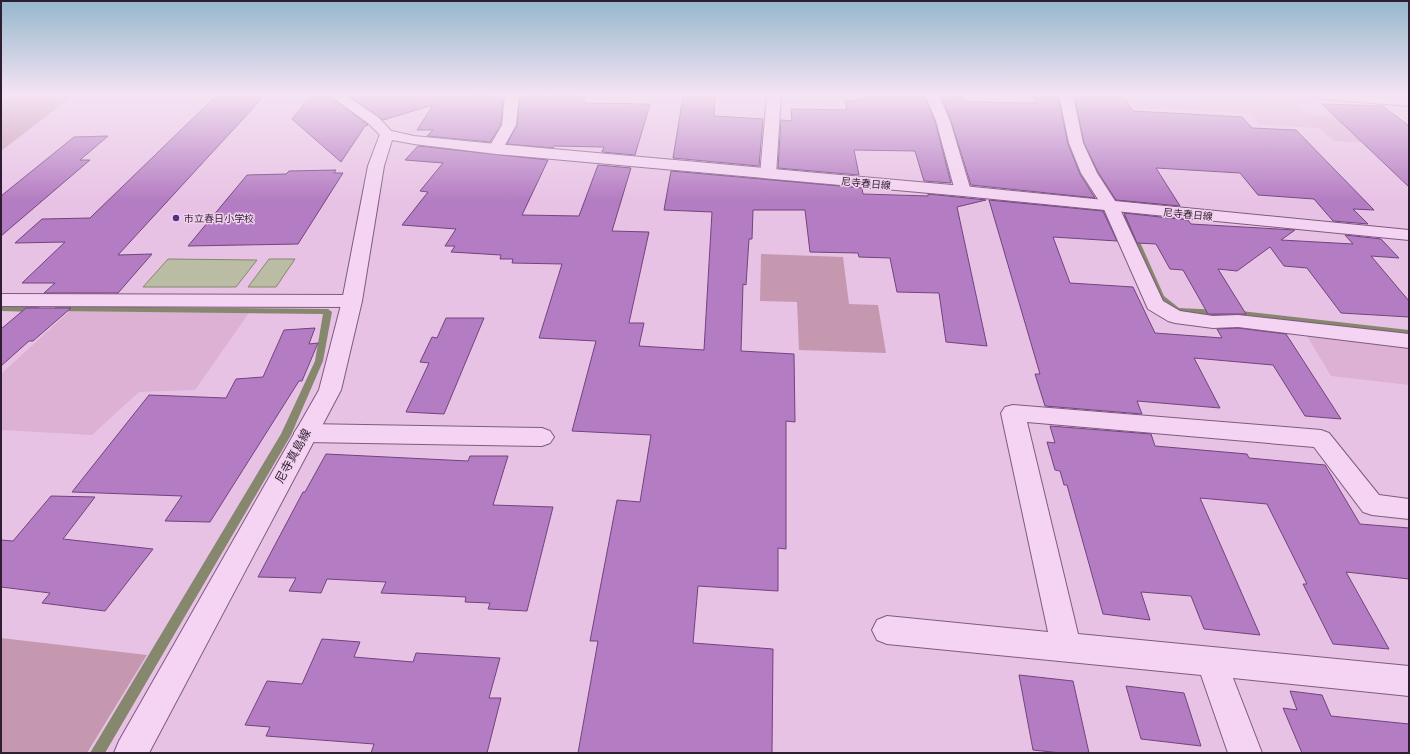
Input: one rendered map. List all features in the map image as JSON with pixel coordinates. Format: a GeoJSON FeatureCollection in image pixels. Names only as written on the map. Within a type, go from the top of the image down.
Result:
{"type":"FeatureCollection","features":[{"type":"Feature","properties":{"kind":"street"},"geometry":{"type":"LineString","coordinates":[[383,130],[387,134]]}},
{"type":"Feature","properties":{"kind":"street"},"geometry":{"type":"LineString","coordinates":[[496,149],[506,130]]}},
{"type":"Feature","properties":{"kind":"street"},"geometry":{"type":"LineString","coordinates":[[768,175],[771,130]]}},
{"type":"Feature","properties":{"kind":"street"},"geometry":{"type":"LineString","coordinates":[[946,130],[963,191]]}},
{"type":"Feature","properties":{"kind":"street"},"geometry":{"type":"LineString","coordinates":[[1073,130],[1076,143],[1089,173],[1111,207],[1155,305],[1175,317],[1213,322],[1238,321],[1409,341]]}},
{"type":"Feature","properties":{"kind":"street","name":"尼寺春日線"},"geometry":{"type":"LineString","coordinates":[[387,134],[414,140],[496,149],[768,175],[963,191],[1111,207],[1409,235]]}},
{"type":"Feature","properties":{"kind":"street","name":"尼寺真島線"},"geometry":{"type":"LineString","coordinates":[[131,753],[330,390],[352,301],[376,166],[387,134]]}},
{"type":"Feature","properties":{"kind":"street"},"geometry":{"type":"LineString","coordinates":[[1,300],[352,301]]}},
{"type":"Feature","properties":{"kind":"street"},"geometry":{"type":"LineString","coordinates":[[1066,647],[1013,413],[1321,439],[1372,505],[1409,510]]}},
{"type":"Feature","properties":{"kind":"street"},"geometry":{"type":"LineString","coordinates":[[306,433],[542,437]]}},
{"type":"Feature","properties":{"kind":"street"},"geometry":{"type":"LineString","coordinates":[[887,630],[1409,681]]}},
{"type":"Feature","properties":{"kind":"street"},"geometry":{"type":"LineString","coordinates":[[1211,661],[1245,753]]}},
{"type":"Feature","properties":{"kind":"shaded area"},"geometry":{"type":"Polygon","coordinates":[[[1,130],[28,130],[1,151],[1,130]]]}},
{"type":"Feature","properties":{"kind":"shaded area"},"geometry":{"type":"Polygon","coordinates":[[[1321,130],[1376,130],[1391,144],[1334,141],[1321,130]]]}},
{"type":"Feature","properties":{"kind":"shaded area"},"geometry":{"type":"Polygon","coordinates":[[[761,254],[843,257],[849,304],[878,305],[886,353],[799,350],[797,302],[760,301],[761,254]]]}},
{"type":"Feature","properties":{"kind":"shaded area"},"geometry":{"type":"Polygon","coordinates":[[[168,259],[257,260],[236,287],[143,287],[168,259]]]}},
{"type":"Feature","properties":{"kind":"shaded area"},"geometry":{"type":"Polygon","coordinates":[[[269,259],[295,259],[276,287],[248,287],[269,259]]]}},
{"type":"Feature","properties":{"kind":"shaded area"},"geometry":{"type":"Polygon","coordinates":[[[74,307],[251,310],[195,390],[139,392],[92,435],[1,430],[1,374],[74,307]]]}},
{"type":"Feature","properties":{"kind":"shaded area"},"geometry":{"type":"Polygon","coordinates":[[[1304,331],[1409,345],[1409,385],[1331,376],[1304,331]]]}},
{"type":"Feature","properties":{"kind":"shaded area"},"geometry":{"type":"Polygon","coordinates":[[[1,638],[147,655],[87,753],[1,753],[1,638]]]}},
{"type":"Feature","properties":{"kind":"building"},"geometry":{"type":"Polygon","coordinates":[[[181,130],[233,130],[118,255],[152,254],[118,293],[44,293],[55,283],[22,283],[65,242],[15,243],[42,219],[90,218],[181,130]]]}},
{"type":"Feature","properties":{"kind":"building"},"geometry":{"type":"Polygon","coordinates":[[[305,130],[362,130],[341,162],[305,130]]]}},
{"type":"Feature","properties":{"kind":"building"},"geometry":{"type":"Polygon","coordinates":[[[433,130],[498,130],[490,142],[427,136],[433,130]]]}},
{"type":"Feature","properties":{"kind":"building"},"geometry":{"type":"Polygon","coordinates":[[[514,130],[642,130],[635,155],[602,152],[604,147],[554,146],[553,148],[507,144],[514,130]]]}},
{"type":"Feature","properties":{"kind":"building"},"geometry":{"type":"Polygon","coordinates":[[[678,130],[762,130],[759,166],[673,158],[678,130]]]}},
{"type":"Feature","properties":{"kind":"building"},"geometry":{"type":"Polygon","coordinates":[[[780,130],[937,130],[951,183],[924,181],[915,151],[854,150],[859,175],[778,168],[780,130]]]}},
{"type":"Feature","properties":{"kind":"building"},"geometry":{"type":"Polygon","coordinates":[[[954,130],[1065,130],[1068,144],[1080,174],[1095,198],[971,185],[954,130]]]}},
{"type":"Feature","properties":{"kind":"building"},"geometry":{"type":"Polygon","coordinates":[[[1081,130],[1296,130],[1374,210],[1353,209],[1368,224],[1333,221],[1314,199],[1258,195],[1240,173],[1156,168],[1180,206],[1116,200],[1098,172],[1084,143],[1081,130]]]}},
{"type":"Feature","properties":{"kind":"building"},"geometry":{"type":"Polygon","coordinates":[[[1349,130],[1409,130],[1409,187],[1349,130]]]}},
{"type":"Feature","properties":{"kind":"building"},"geometry":{"type":"Polygon","coordinates":[[[108,136],[80,160],[90,160],[1,236],[1,196],[74,137],[108,136]]]}},
{"type":"Feature","properties":{"kind":"building"},"geometry":{"type":"Polygon","coordinates":[[[418,146],[548,160],[522,215],[579,216],[598,165],[631,168],[612,231],[649,232],[629,323],[644,323],[639,346],[704,350],[712,212],[664,210],[671,171],[862,188],[863,194],[928,196],[928,194],[986,200],[957,207],[987,346],[946,342],[939,293],[897,292],[890,258],[859,257],[858,253],[810,252],[805,210],[753,210],[752,239],[749,239],[746,285],[743,284],[741,351],[794,354],[795,422],[786,421],[786,549],[778,548],[778,591],[698,586],[693,643],[773,649],[772,753],[578,753],[598,641],[590,641],[617,500],[640,502],[651,435],[572,431],[596,341],[539,338],[562,264],[512,263],[513,259],[500,259],[501,255],[451,252],[455,246],[445,246],[456,229],[402,225],[428,192],[420,191],[443,163],[405,160],[418,146]]]}},
{"type":"Feature","properties":{"kind":"building"},"geometry":{"type":"Polygon","coordinates":[[[336,170],[334,173],[343,173],[298,244],[188,246],[247,175],[286,174],[289,171],[336,170]]]}},
{"type":"Feature","properties":{"kind":"building"},"geometry":{"type":"Polygon","coordinates":[[[989,200],[1103,211],[1117,241],[1053,237],[1070,283],[1133,287],[1155,333],[1222,338],[1217,329],[1238,328],[1286,334],[1341,419],[1305,416],[1273,365],[1194,358],[1220,408],[1137,401],[1142,414],[1045,406],[1035,374],[1040,374],[989,200]]]}},
{"type":"Feature","properties":{"kind":"building"},"geometry":{"type":"Polygon","coordinates":[[[1124,213],[1188,220],[1191,224],[1295,230],[1281,240],[1353,244],[1345,235],[1381,239],[1399,258],[1371,256],[1409,301],[1409,317],[1341,313],[1307,268],[1284,266],[1270,247],[1237,271],[1218,269],[1246,314],[1208,314],[1183,270],[1170,269],[1156,244],[1137,243],[1124,213]]]}},
{"type":"Feature","properties":{"kind":"building"},"geometry":{"type":"Polygon","coordinates":[[[26,308],[71,308],[33,341],[29,341],[1,366],[1,329],[26,308]]]}},
{"type":"Feature","properties":{"kind":"building"},"geometry":{"type":"Polygon","coordinates":[[[446,318],[484,318],[444,414],[406,412],[429,363],[420,362],[432,337],[437,338],[446,318]]]}},
{"type":"Feature","properties":{"kind":"building"},"geometry":{"type":"Polygon","coordinates":[[[315,328],[309,344],[318,343],[302,381],[299,381],[210,522],[165,521],[182,496],[72,492],[149,395],[226,398],[236,379],[263,377],[284,330],[315,328]]]}},
{"type":"Feature","properties":{"kind":"building"},"geometry":{"type":"Polygon","coordinates":[[[1050,426],[1151,434],[1155,446],[1247,454],[1249,458],[1325,465],[1360,524],[1409,528],[1409,579],[1346,572],[1389,649],[1333,644],[1303,584],[1307,584],[1267,504],[1200,498],[1260,635],[1204,629],[1191,596],[1141,592],[1150,620],[1103,614],[1067,485],[1064,485],[1060,471],[1055,470],[1047,442],[1055,443],[1050,426]]]}},
{"type":"Feature","properties":{"kind":"building"},"geometry":{"type":"Polygon","coordinates":[[[326,454],[468,461],[470,456],[508,456],[493,505],[553,507],[527,611],[488,609],[490,603],[465,602],[466,597],[381,593],[386,582],[327,579],[321,593],[289,591],[296,578],[258,577],[303,492],[305,492],[326,454]]]}},
{"type":"Feature","properties":{"kind":"building"},"geometry":{"type":"Polygon","coordinates":[[[51,496],[95,497],[63,539],[153,549],[105,611],[42,603],[50,593],[1,587],[1,540],[13,541],[51,496]]]}},
{"type":"Feature","properties":{"kind":"building"},"geometry":{"type":"Polygon","coordinates":[[[322,639],[360,642],[354,657],[413,662],[416,653],[500,658],[489,698],[501,698],[487,753],[371,753],[374,744],[266,736],[270,727],[245,725],[267,681],[302,684],[322,639]]]}},
{"type":"Feature","properties":{"kind":"building"},"geometry":{"type":"Polygon","coordinates":[[[1019,675],[1073,681],[1089,753],[1061,753],[1033,750],[1019,675]]]}},
{"type":"Feature","properties":{"kind":"building"},"geometry":{"type":"Polygon","coordinates":[[[1126,686],[1184,693],[1201,746],[1141,739],[1126,686]]]}},
{"type":"Feature","properties":{"kind":"building"},"geometry":{"type":"Polygon","coordinates":[[[1290,691],[1322,695],[1331,716],[1409,724],[1409,753],[1302,753],[1283,708],[1297,710],[1290,691]]]}},
{"type":"Feature","properties":{"kind":"waterway"},"geometry":{"type":"LineString","coordinates":[[1089,156],[1105,185]]}},
{"type":"Feature","properties":{"kind":"waterway"},"geometry":{"type":"LineString","coordinates":[[1125,217],[1161,297],[1177,310],[1241,314],[1409,333]]}},
{"type":"Feature","properties":{"kind":"waterway"},"geometry":{"type":"LineString","coordinates":[[1,308],[37,309]]}},
{"type":"Feature","properties":{"kind":"waterway"},"geometry":{"type":"LineString","coordinates":[[58,309],[328,312],[319,361],[286,435],[97,753]]}},
{"type":"Feature","properties":{"kind":"place","name":"市立春日小学校"},"geometry":{"type":"Point","coordinates":[176,218]}}]}
